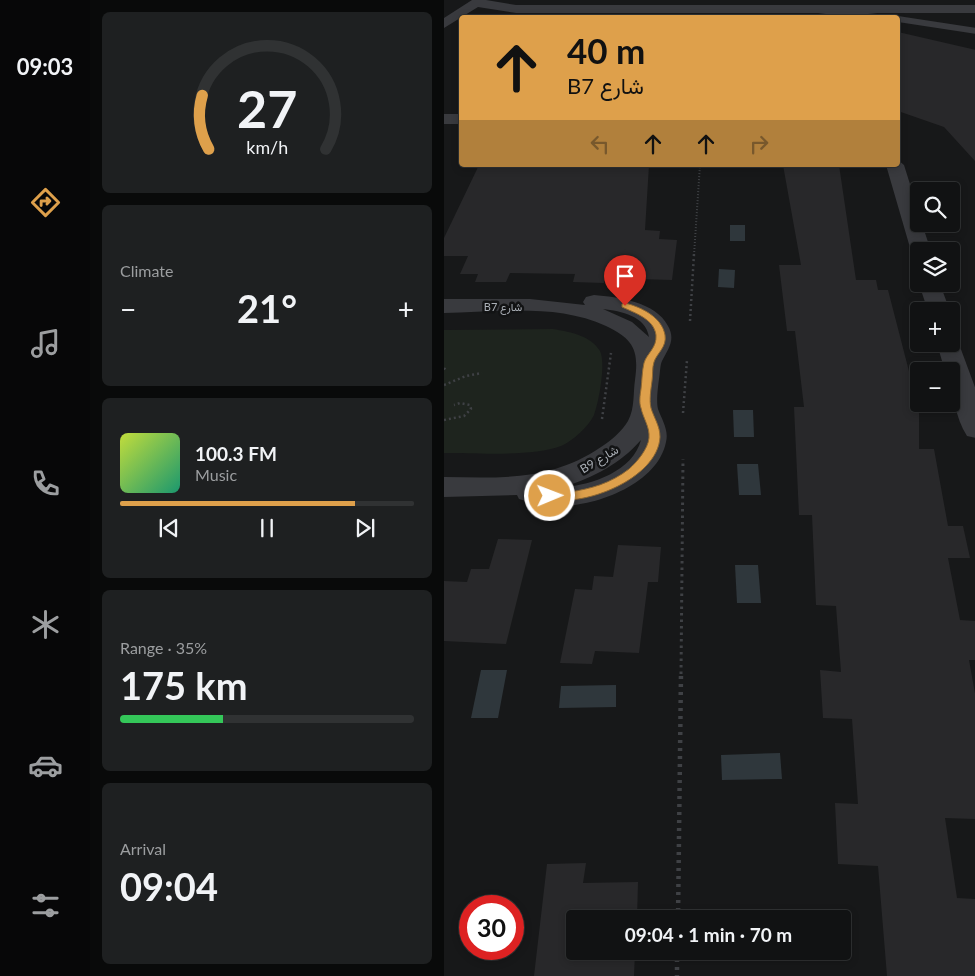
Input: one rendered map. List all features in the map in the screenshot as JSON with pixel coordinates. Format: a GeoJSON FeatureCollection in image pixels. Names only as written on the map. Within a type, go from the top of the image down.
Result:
{"type":"FeatureCollection","features":[{"type":"Feature","properties":{"kind":"street"},"geometry":{"type":"LineString","coordinates":[[444,24],[478,1],[516,9],[975,9]]}},
{"type":"Feature","properties":{"kind":"street"},"geometry":{"type":"LineString","coordinates":[[444,119],[459,119]]}},
{"type":"Feature","properties":{"kind":"street"},"geometry":{"type":"LineString","coordinates":[[896,167],[918,242]]}},
{"type":"Feature","properties":{"kind":"street","name":"B7 شارع"},"geometry":{"type":"LineString","coordinates":[[444,306],[562,307],[598,314],[620,324],[638,338],[646,349],[649,361],[645,407]]}},
{"type":"Feature","properties":{"kind":"street"},"geometry":{"type":"LineString","coordinates":[[951,352],[975,430]]}},
{"type":"Feature","properties":{"kind":"street","name":"B9 شارع"},"geometry":{"type":"LineString","coordinates":[[444,487],[511,487],[537,494],[563,497],[590,493],[614,484],[634,471],[648,455],[654,438],[652,422],[645,407]]}},
{"type":"Feature","properties":{"kind":"lane"},"geometry":{"type":"LineString","coordinates":[[800,9],[858,15]]}},
{"type":"Feature","properties":{"kind":"lane"},"geometry":{"type":"LineString","coordinates":[[900,19],[975,31]]}},
{"type":"Feature","properties":{"kind":"path"},"geometry":{"type":"LineString","coordinates":[[689,330],[700,167]]}},
{"type":"Feature","properties":{"kind":"path"},"geometry":{"type":"LineString","coordinates":[[600,428],[612,352]]}},
{"type":"Feature","properties":{"kind":"path"},"geometry":{"type":"LineString","coordinates":[[683,421],[687,359]]}},
{"type":"Feature","properties":{"kind":"path"},"geometry":{"type":"LineString","coordinates":[[444,368],[447,372]]}},
{"type":"Feature","properties":{"kind":"path"},"geometry":{"type":"LineString","coordinates":[[444,385],[482,372]]}},
{"type":"Feature","properties":{"kind":"path"},"geometry":{"type":"LineString","coordinates":[[444,420],[464,416],[471,409],[470,406],[465,404],[454,405]]}},
{"type":"Feature","properties":{"kind":"path"},"geometry":{"type":"LineString","coordinates":[[678,910],[683,451]]}},
{"type":"Feature","properties":{"kind":"path"},"geometry":{"type":"LineString","coordinates":[[677,960],[677,976]]}},
{"type":"Feature","properties":{"kind":"shaded area"},"geometry":{"type":"Polygon","coordinates":[[[730,225],[745,225],[745,241],[730,241],[730,225]]]}},
{"type":"Feature","properties":{"kind":"shaded area"},"geometry":{"type":"Polygon","coordinates":[[[719,269],[735,270],[734,288],[718,287],[719,269]]]}},
{"type":"Feature","properties":{"kind":"shaded area"},"geometry":{"type":"Polygon","coordinates":[[[553,329],[573,333],[591,341],[600,351],[602,357],[598,401],[594,415],[585,428],[566,444],[535,452],[504,454],[444,453],[444,330],[553,329]]]}},
{"type":"Feature","properties":{"kind":"shaded area"},"geometry":{"type":"Polygon","coordinates":[[[733,410],[753,410],[754,437],[734,437],[733,410]]]}},
{"type":"Feature","properties":{"kind":"shaded area"},"geometry":{"type":"Polygon","coordinates":[[[737,464],[758,464],[761,495],[739,495],[737,464]]]}},
{"type":"Feature","properties":{"kind":"shaded area"},"geometry":{"type":"Polygon","coordinates":[[[735,565],[758,565],[761,603],[737,603],[735,565]]]}},
{"type":"Feature","properties":{"kind":"shaded area"},"geometry":{"type":"Polygon","coordinates":[[[481,670],[507,670],[498,718],[471,718],[481,670]]]}},
{"type":"Feature","properties":{"kind":"shaded area"},"geometry":{"type":"Polygon","coordinates":[[[616,685],[616,707],[559,708],[561,686],[616,685]]]}},
{"type":"Feature","properties":{"kind":"shaded area"},"geometry":{"type":"Polygon","coordinates":[[[780,753],[782,779],[722,780],[721,755],[780,753]]]}},
{"type":"Feature","properties":{"kind":"building"},"geometry":{"type":"Polygon","coordinates":[[[900,32],[976,50],[976,162],[944,127],[900,112],[900,32]]]}},
{"type":"Feature","properties":{"kind":"building"},"geometry":{"type":"Polygon","coordinates":[[[478,167],[649,167],[645,230],[660,231],[659,239],[677,240],[672,280],[605,278],[604,283],[573,282],[575,274],[510,273],[506,282],[475,282],[478,274],[460,274],[468,256],[444,256],[444,238],[478,167]]]}},
{"type":"Feature","properties":{"kind":"building"},"geometry":{"type":"Polygon","coordinates":[[[783,167],[839,167],[856,280],[876,280],[878,290],[888,290],[910,375],[910,412],[919,412],[919,449],[934,449],[948,526],[963,526],[970,558],[948,558],[960,620],[976,621],[976,660],[969,660],[976,699],[976,819],[945,818],[957,898],[976,899],[976,976],[887,976],[878,866],[838,864],[835,803],[858,804],[852,719],[823,718],[820,670],[841,672],[836,606],[816,605],[812,515],[799,515],[794,407],[804,407],[795,331],[787,331],[779,265],[801,265],[783,167]]]}},
{"type":"Feature","properties":{"kind":"building"},"geometry":{"type":"Polygon","coordinates":[[[498,539],[532,540],[506,644],[444,641],[444,581],[467,582],[471,569],[489,569],[498,539]]]}},
{"type":"Feature","properties":{"kind":"building"},"geometry":{"type":"Polygon","coordinates":[[[618,545],[661,547],[658,582],[648,582],[639,653],[595,651],[592,664],[560,663],[575,589],[592,590],[594,576],[613,577],[618,545]]]}},
{"type":"Feature","properties":{"kind":"building"},"geometry":{"type":"Polygon","coordinates":[[[586,863],[583,883],[638,882],[637,910],[566,910],[566,960],[635,960],[634,976],[534,976],[547,864],[586,863]]]}},
{"type":"Feature","properties":{"kind":"route"},"geometry":{"type":"LineString","coordinates":[[550,496],[563,497],[590,493],[614,484],[634,471],[648,455],[654,438],[652,422],[645,407],[646,391],[649,361],[659,348],[660,335],[655,323],[642,312],[625,306]]}}]}
